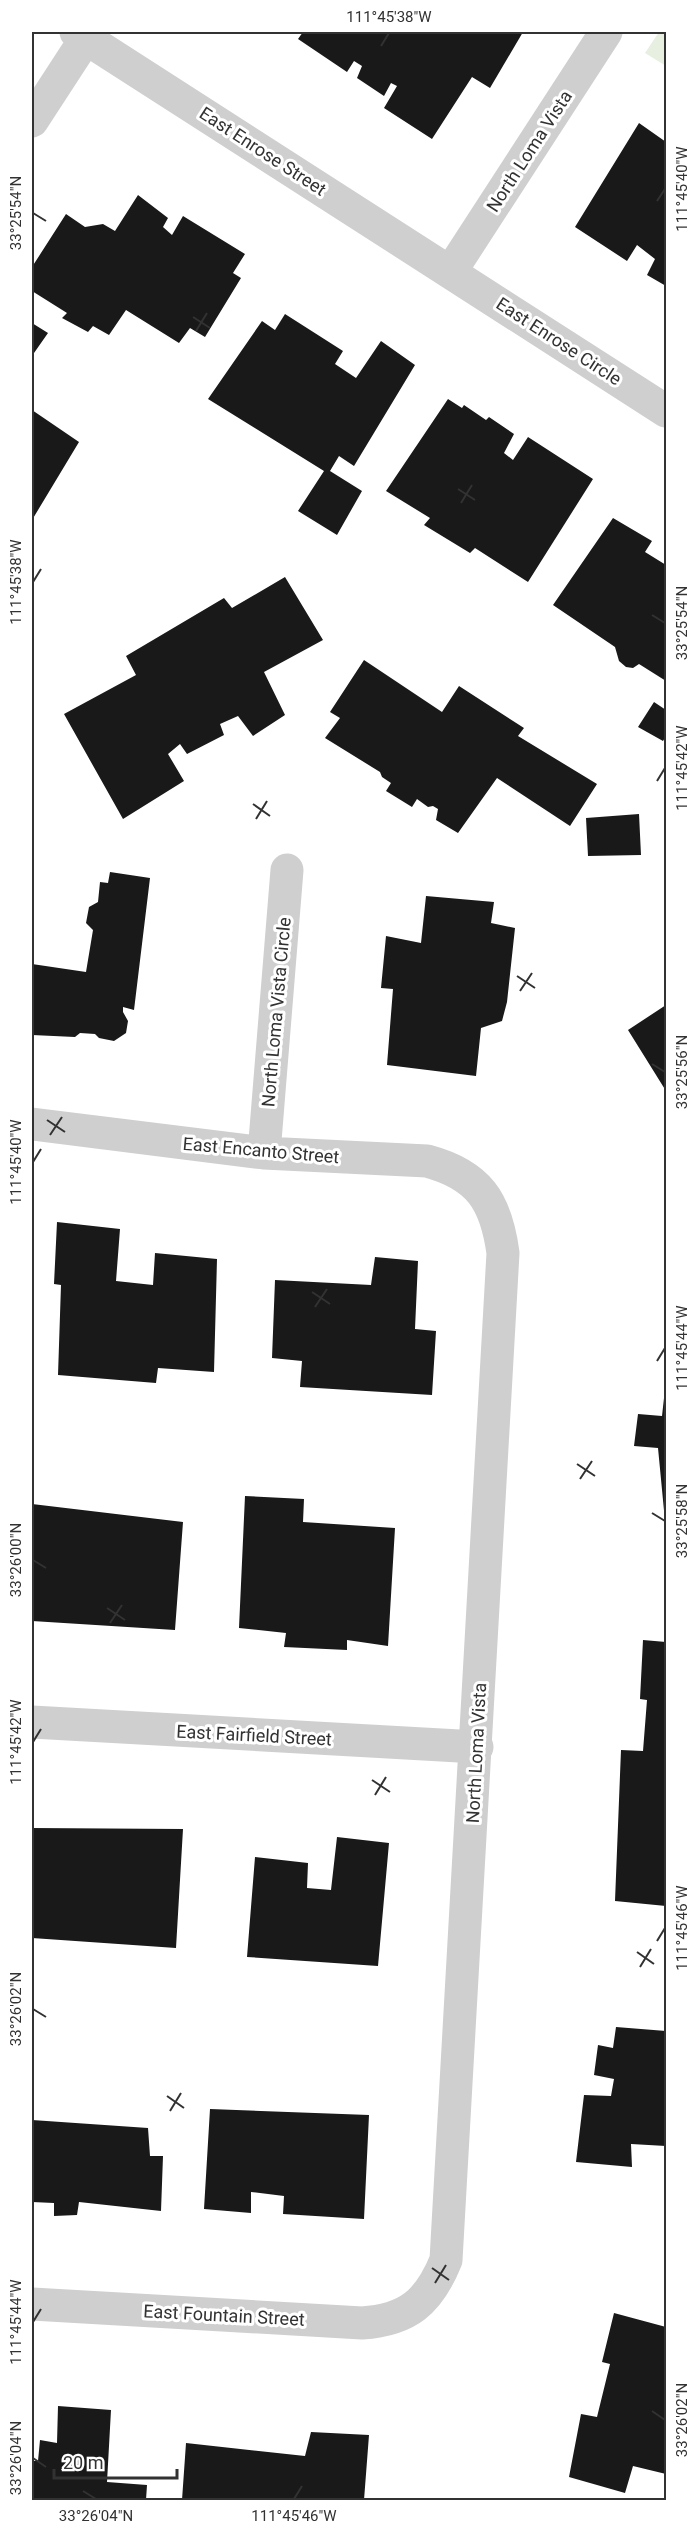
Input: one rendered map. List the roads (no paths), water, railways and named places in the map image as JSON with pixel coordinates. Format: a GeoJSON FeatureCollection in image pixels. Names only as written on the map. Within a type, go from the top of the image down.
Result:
{"type":"FeatureCollection","features":[{"type":"Feature","properties":{"kind":"street","name":"North Loma Vista"},"geometry":{"type":"LineString","coordinates":[[451,271],[606,32]]}},
{"type":"Feature","properties":{"kind":"street","name":"East Enrose Street"},"geometry":{"type":"LineString","coordinates":[[81,35],[451,271]]}},
{"type":"Feature","properties":{"kind":"street"},"geometry":{"type":"LineString","coordinates":[[32,122],[81,35]]}},
{"type":"Feature","properties":{"kind":"street","name":"East Enrose Circle"},"geometry":{"type":"LineString","coordinates":[[451,271],[666,411]]}},
{"type":"Feature","properties":{"kind":"street","name":"North Loma Vista Circle"},"geometry":{"type":"LineString","coordinates":[[264,1153],[287,870]]}},
{"type":"Feature","properties":{"kind":"street","name":"East Encanto Street"},"geometry":{"type":"LineString","coordinates":[[32,1124],[264,1153],[427,1161],[448,1167],[466,1176],[483,1191]]}},
{"type":"Feature","properties":{"kind":"street","name":"North Loma Vista"},"geometry":{"type":"LineString","coordinates":[[414,2308],[428,2296],[439,2279],[446,2260],[477,1747],[503,1252],[500,1230],[483,1191]]}},
{"type":"Feature","properties":{"kind":"street","name":"East Fairfield Street"},"geometry":{"type":"LineString","coordinates":[[32,1722],[477,1747]]}},
{"type":"Feature","properties":{"kind":"street","name":"East Fountain Street"},"geometry":{"type":"LineString","coordinates":[[32,2304],[362,2323],[379,2322],[397,2317],[414,2308]]}}]}
